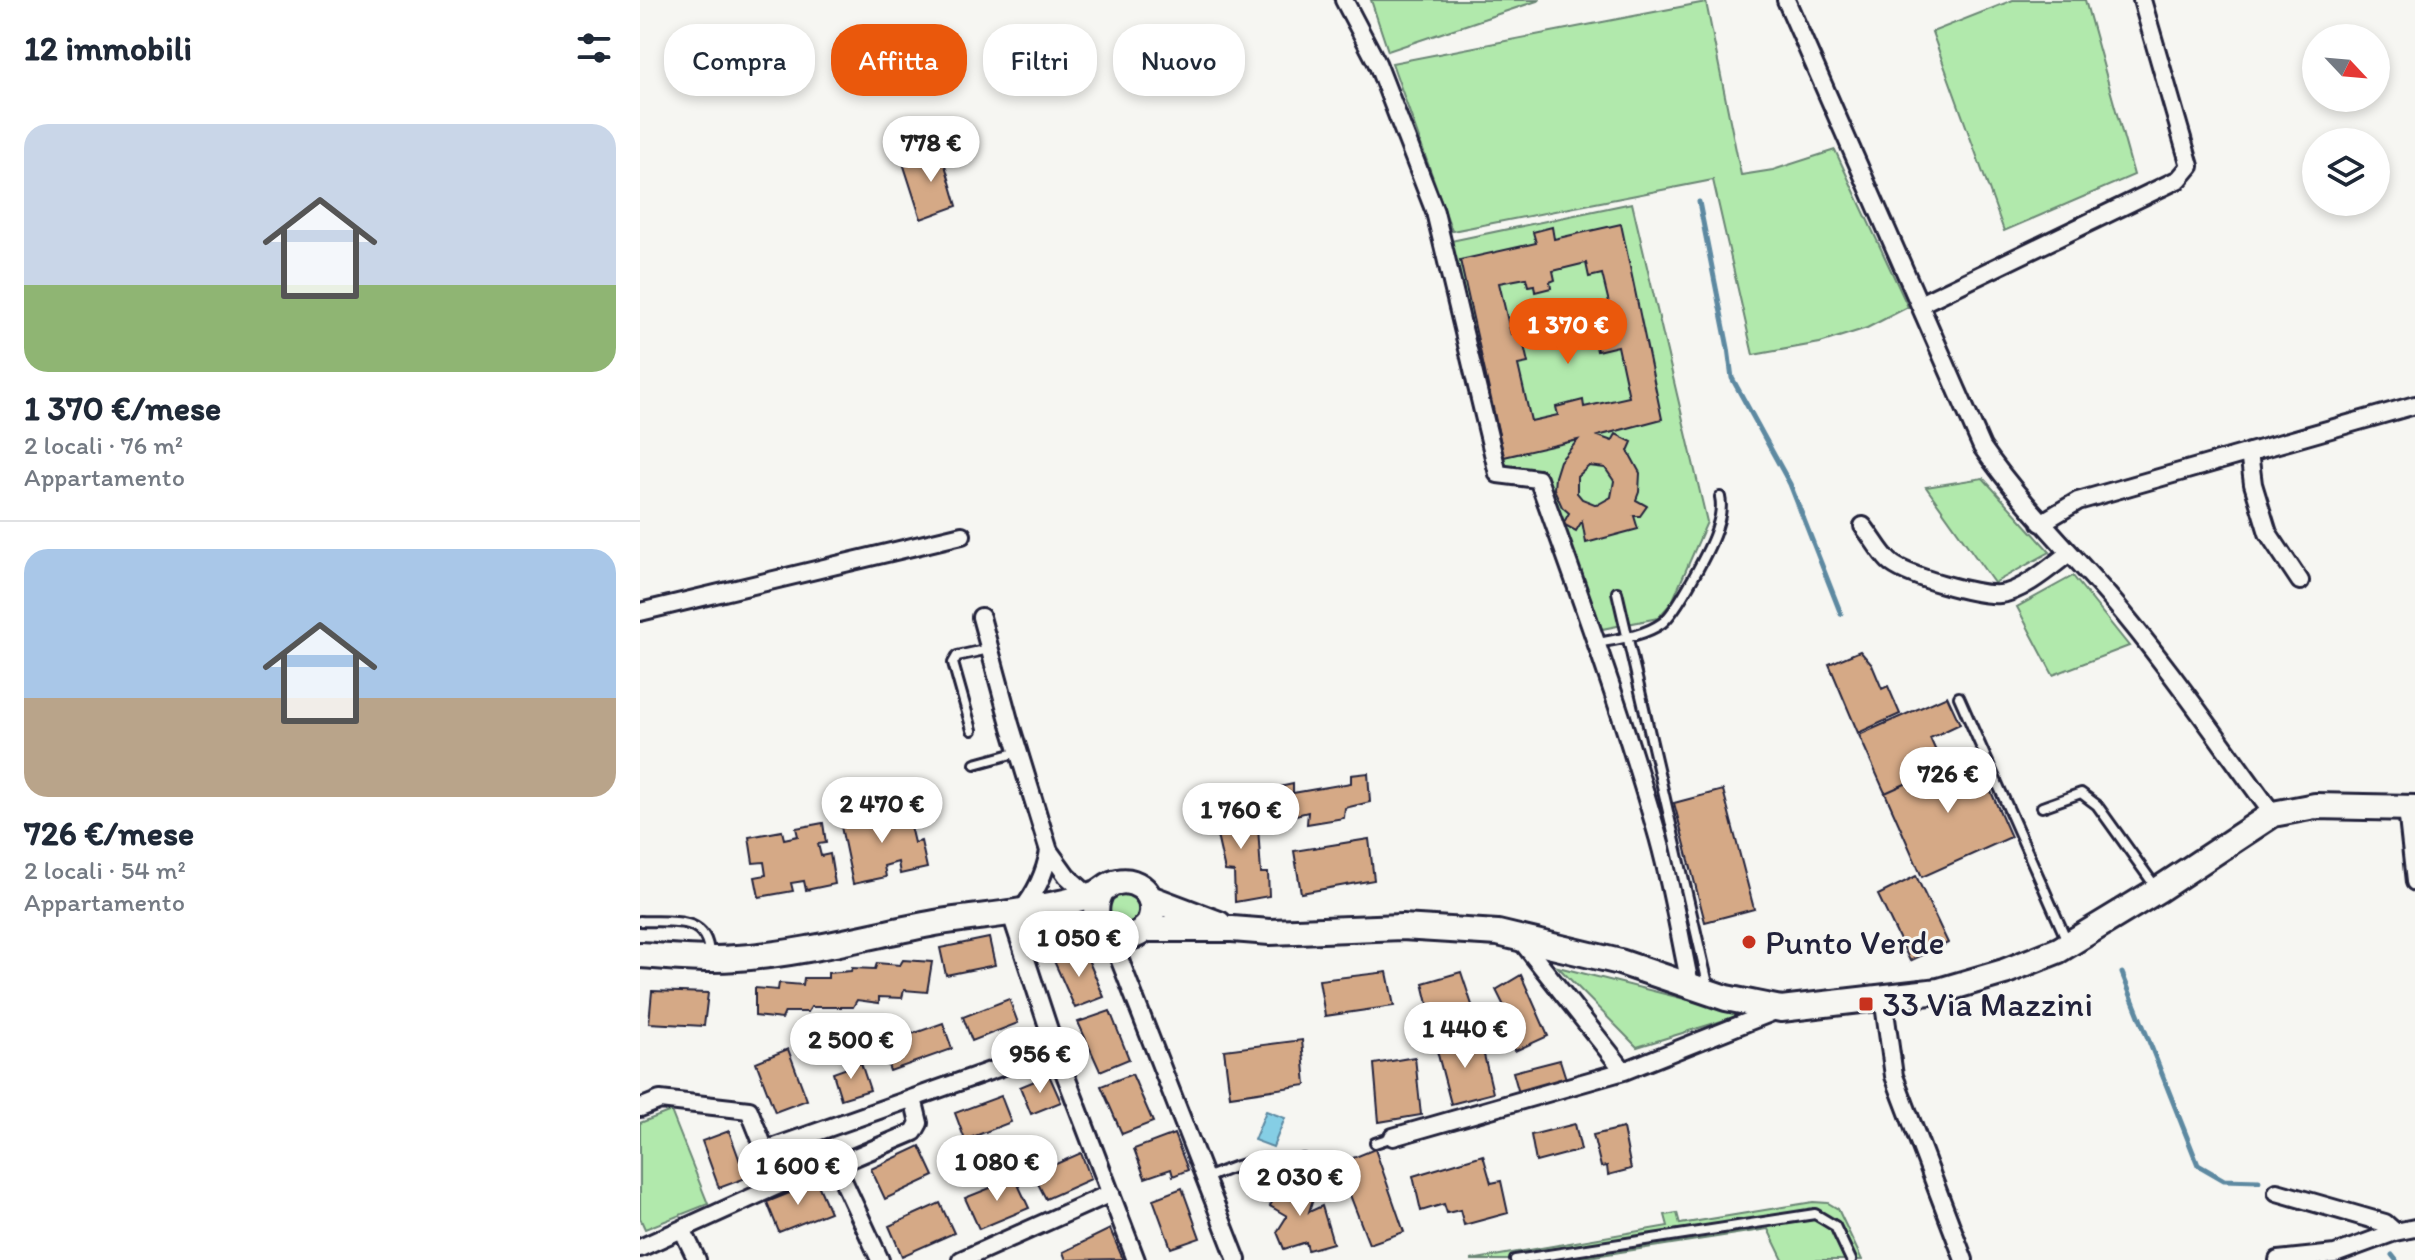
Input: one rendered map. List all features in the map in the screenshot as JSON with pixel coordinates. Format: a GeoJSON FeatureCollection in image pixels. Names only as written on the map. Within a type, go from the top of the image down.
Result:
{"type":"FeatureCollection","features":[{"type":"Feature","properties":{"kind":"street"},"geometry":{"type":"LineString","coordinates":[[1344,0],[1377,63],[1435,212],[1498,474],[1538,479],[1597,643],[1657,834],[1700,988]]}},
{"type":"Feature","properties":{"kind":"street"},"geometry":{"type":"LineString","coordinates":[[1786,0],[1982,447],[2010,488],[2108,596],[2149,647],[2273,814]]}},
{"type":"Feature","properties":{"kind":"street"},"geometry":{"type":"LineString","coordinates":[[1920,304],[2179,179],[2190,166],[2142,0]]}},
{"type":"Feature","properties":{"kind":"street"},"geometry":{"type":"LineString","coordinates":[[2041,523],[2078,501],[2415,405]]}},
{"type":"Feature","properties":{"kind":"street"},"geometry":{"type":"LineString","coordinates":[[2249,452],[2253,484],[2268,533],[2300,581]]}},
{"type":"Feature","properties":{"kind":"street"},"geometry":{"type":"LineString","coordinates":[[1863,526],[1890,563],[1911,574],[1960,589],[2002,594],[2034,580],[2069,553]]}},
{"type":"Feature","properties":{"kind":"street"},"geometry":{"type":"LineString","coordinates":[[640,612],[962,535]]}},
{"type":"Feature","properties":{"kind":"street"},"geometry":{"type":"LineString","coordinates":[[981,617],[1049,851],[1067,876],[1094,894]]}},
{"type":"Feature","properties":{"kind":"street"},"geometry":{"type":"LineString","coordinates":[[1393,1137],[1624,1071],[1781,1009],[1939,991],[1992,973],[2068,944],[2158,890],[2273,814],[2315,806],[2411,808],[2415,882]]}},
{"type":"Feature","properties":{"kind":"street"},"geometry":{"type":"LineString","coordinates":[[1010,915],[1031,899],[1046,868],[1049,851]]}},
{"type":"Feature","properties":{"kind":"street"},"geometry":{"type":"LineString","coordinates":[[640,955],[709,959],[767,955],[953,920],[1010,915],[1094,894],[1120,881],[1133,882],[1144,889],[1150,898],[1150,920],[1122,931]]}},
{"type":"Feature","properties":{"kind":"street"},"geometry":{"type":"LineString","coordinates":[[1094,894],[1095,913],[1122,931]]}},
{"type":"Feature","properties":{"kind":"street"},"geometry":{"type":"LineString","coordinates":[[1150,898],[1232,929]]}},
{"type":"Feature","properties":{"kind":"street"},"geometry":{"type":"LineString","coordinates":[[1010,915],[1122,931],[1232,929],[1270,932],[1402,927],[1516,935],[1620,962],[1726,998],[1781,1009]]}},
{"type":"Feature","properties":{"kind":"street"},"geometry":{"type":"LineString","coordinates":[[1010,915],[1055,1048],[1136,1260]]}},
{"type":"Feature","properties":{"kind":"street"},"geometry":{"type":"LineString","coordinates":[[1122,931],[1118,959],[1128,975],[1237,1260]]}},
{"type":"Feature","properties":{"kind":"street"},"geometry":{"type":"LineString","coordinates":[[1516,935],[1624,1071]]}},
{"type":"Feature","properties":{"kind":"street"},"geometry":{"type":"LineString","coordinates":[[1883,997],[1894,1076],[1964,1260]]}},
{"type":"Feature","properties":{"kind":"street"},"geometry":{"type":"LineString","coordinates":[[766,1150],[1055,1048]]}},
{"type":"Feature","properties":{"kind":"street"},"geometry":{"type":"LineString","coordinates":[[640,1248],[779,1185],[914,1132],[919,1123],[913,1098]]}},
{"type":"Feature","properties":{"kind":"street"},"geometry":{"type":"LineString","coordinates":[[640,1108],[660,1100],[749,1110],[779,1185]]}},
{"type":"Feature","properties":{"kind":"street"},"geometry":{"type":"LineString","coordinates":[[836,1165],[880,1260]]}},
{"type":"Feature","properties":{"kind":"street"},"geometry":{"type":"LineString","coordinates":[[2277,1192],[2385,1223],[2395,1232]]}},
{"type":"Feature","properties":{"kind":"street"},"geometry":{"type":"LineString","coordinates":[[961,1260],[1111,1193]]}},
{"type":"Feature","properties":{"kind":"street"},"geometry":{"type":"LineString","coordinates":[[2278,1260],[2335,1254],[2415,1228]]}},
{"type":"Feature","properties":{"kind":"street"},"geometry":{"type":"LineString","coordinates":[[682,1229],[697,1260]]}},
{"type":"Feature","properties":{"kind":"lane"},"geometry":{"type":"LineString","coordinates":[[1597,643],[1663,623],[1677,606],[1717,529],[1720,497]]}},
{"type":"Feature","properties":{"kind":"lane"},"geometry":{"type":"LineString","coordinates":[[1617,592],[1700,988]]}},
{"type":"Feature","properties":{"kind":"lane"},"geometry":{"type":"LineString","coordinates":[[972,730],[953,663],[957,656],[990,648]]}},
{"type":"Feature","properties":{"kind":"lane"},"geometry":{"type":"LineString","coordinates":[[1959,697],[2027,862],[2068,944]]}},
{"type":"Feature","properties":{"kind":"lane"},"geometry":{"type":"LineString","coordinates":[[975,764],[1019,752]]}},
{"type":"Feature","properties":{"kind":"lane"},"geometry":{"type":"LineString","coordinates":[[2042,807],[2081,793],[2097,805],[2158,890]]}},
{"type":"Feature","properties":{"kind":"lane"},"geometry":{"type":"LineString","coordinates":[[640,921],[687,923],[701,929],[706,938],[709,959]]}},
{"type":"Feature","properties":{"kind":"lane"},"geometry":{"type":"LineString","coordinates":[[1375,1143],[1393,1137]]}},
{"type":"Feature","properties":{"kind":"lane"},"geometry":{"type":"LineString","coordinates":[[1206,1178],[1250,1163],[1288,1170],[1295,1168],[1303,1159]]}},
{"type":"Feature","properties":{"kind":"lane"},"geometry":{"type":"LineString","coordinates":[[1515,1260],[1691,1237],[1815,1214],[1835,1226],[1851,1260]]}},
{"type":"Feature","properties":{"kind":"green space"},"geometry":{"type":"Polygon","coordinates":[[[1371,0],[1540,0],[1388,51],[1371,0]]]}},
{"type":"Feature","properties":{"kind":"green space"},"geometry":{"type":"Polygon","coordinates":[[[2013,0],[2085,0],[2134,175],[2004,231],[1932,32],[2013,0]]]}},
{"type":"Feature","properties":{"kind":"green space"},"geometry":{"type":"Polygon","coordinates":[[[1706,2],[1741,175],[1773,170],[1835,150],[1908,307],[1867,328],[1820,343],[1753,355],[1713,180],[1452,231],[1392,63],[1706,2]]]}},
{"type":"Feature","properties":{"kind":"green space"},"geometry":{"type":"Polygon","coordinates":[[[1632,203],[1707,522],[1672,602],[1658,618],[1602,629],[1545,476],[1500,469],[1451,241],[1632,203]]]}},
{"type":"Feature","properties":{"kind":"green space"},"geometry":{"type":"Polygon","coordinates":[[[1983,478],[2050,552],[1994,583],[1926,487],[1983,478]]]}},
{"type":"Feature","properties":{"kind":"green space"},"geometry":{"type":"Polygon","coordinates":[[[2073,576],[2129,646],[2053,675],[2017,607],[2073,576]]]}},
{"type":"Feature","properties":{"kind":"green space"},"geometry":{"type":"Polygon","coordinates":[[[1124,893],[1135,897],[1139,908],[1135,919],[1124,923],[1113,919],[1109,908],[1113,897],[1124,893]]]}},
{"type":"Feature","properties":{"kind":"green space"},"geometry":{"type":"Polygon","coordinates":[[[1558,967],[1744,1014],[1637,1047],[1558,967]]]}},
{"type":"Feature","properties":{"kind":"green space"},"geometry":{"type":"Polygon","coordinates":[[[671,1111],[708,1204],[645,1229],[640,1218],[640,1123],[671,1111]]]}},
{"type":"Feature","properties":{"kind":"green space"},"geometry":{"type":"Polygon","coordinates":[[[1813,1202],[1828,1203],[1838,1209],[1862,1260],[1783,1260],[1768,1229],[1569,1260],[1471,1260],[1668,1226],[1665,1215],[1677,1213],[1680,1224],[1813,1202]]]}},
{"type":"Feature","properties":{"kind":"water"},"geometry":{"type":"Polygon","coordinates":[[[1266,1111],[1285,1118],[1273,1147],[1254,1140],[1266,1111]]]}},
{"type":"Feature","properties":{"kind":"building"},"geometry":{"type":"Polygon","coordinates":[[[940,148],[957,206],[921,219],[904,166],[940,148]]]}},
{"type":"Feature","properties":{"kind":"building"},"geometry":{"type":"Polygon","coordinates":[[[1621,224],[1662,419],[1598,436],[1612,441],[1616,434],[1632,442],[1628,451],[1640,473],[1636,500],[1647,506],[1640,516],[1634,516],[1638,529],[1586,543],[1582,521],[1576,531],[1563,524],[1569,513],[1562,507],[1554,489],[1560,461],[1578,440],[1504,457],[1460,260],[1536,243],[1533,232],[1552,227],[1554,239],[1621,224]],[[1586,263],[1553,271],[1555,280],[1550,282],[1551,288],[1535,292],[1534,285],[1528,286],[1526,278],[1499,283],[1511,334],[1521,332],[1528,363],[1518,365],[1531,421],[1558,415],[1556,407],[1583,400],[1584,407],[1629,397],[1618,346],[1597,351],[1588,312],[1610,307],[1602,274],[1589,277],[1586,263]],[[1589,466],[1577,477],[1577,493],[1582,499],[1597,505],[1611,497],[1614,481],[1605,468],[1589,466]]]}},
{"type":"Feature","properties":{"kind":"building"},"geometry":{"type":"Polygon","coordinates":[[[1860,651],[1872,665],[1882,689],[1888,686],[1900,714],[1858,733],[1829,664],[1860,651]]]}},
{"type":"Feature","properties":{"kind":"building"},"geometry":{"type":"Polygon","coordinates":[[[1947,696],[1960,724],[1930,738],[1943,767],[1885,793],[1859,735],[1947,696]]]}},
{"type":"Feature","properties":{"kind":"building"},"geometry":{"type":"Polygon","coordinates":[[[1974,753],[2011,837],[1922,877],[1885,793],[1974,753]]]}},
{"type":"Feature","properties":{"kind":"building"},"geometry":{"type":"Polygon","coordinates":[[[1368,773],[1370,802],[1345,808],[1344,818],[1307,824],[1308,812],[1276,820],[1275,788],[1293,784],[1293,793],[1351,783],[1351,775],[1368,773]]]}},
{"type":"Feature","properties":{"kind":"building"},"geometry":{"type":"Polygon","coordinates":[[[1723,790],[1754,909],[1705,922],[1674,803],[1723,790]]]}},
{"type":"Feature","properties":{"kind":"building"},"geometry":{"type":"Polygon","coordinates":[[[1252,803],[1254,828],[1258,827],[1261,873],[1268,873],[1269,896],[1235,902],[1234,872],[1225,871],[1211,809],[1252,803]]]}},
{"type":"Feature","properties":{"kind":"building"},"geometry":{"type":"Polygon","coordinates":[[[913,806],[917,824],[910,826],[914,843],[921,841],[927,868],[900,874],[898,862],[884,866],[886,877],[853,884],[840,822],[873,814],[875,821],[888,818],[886,812],[913,806]]]}},
{"type":"Feature","properties":{"kind":"building"},"geometry":{"type":"Polygon","coordinates":[[[823,823],[826,843],[818,844],[821,856],[830,854],[835,884],[806,890],[804,881],[791,883],[793,891],[759,897],[755,877],[766,875],[764,862],[753,863],[749,837],[782,831],[784,839],[798,836],[796,828],[823,823]]]}},
{"type":"Feature","properties":{"kind":"building"},"geometry":{"type":"Polygon","coordinates":[[[1369,839],[1374,880],[1301,893],[1294,851],[1369,839]]]}},
{"type":"Feature","properties":{"kind":"building"},"geometry":{"type":"Polygon","coordinates":[[[1916,876],[1948,943],[1910,961],[1878,895],[1916,876]]]}},
{"type":"Feature","properties":{"kind":"building"},"geometry":{"type":"Polygon","coordinates":[[[989,938],[995,965],[946,975],[940,948],[989,938]]]}},
{"type":"Feature","properties":{"kind":"building"},"geometry":{"type":"Polygon","coordinates":[[[1084,950],[1104,997],[1075,1008],[1054,961],[1084,950]]]}},
{"type":"Feature","properties":{"kind":"building"},"geometry":{"type":"Polygon","coordinates":[[[903,960],[932,962],[927,992],[904,990],[902,998],[879,997],[879,1003],[857,1000],[853,1007],[811,1007],[808,1012],[785,1012],[782,1019],[755,1016],[755,988],[778,990],[779,983],[803,985],[804,978],[828,978],[828,973],[851,971],[852,968],[875,969],[877,963],[900,965],[903,960]]]}},
{"type":"Feature","properties":{"kind":"building"},"geometry":{"type":"Polygon","coordinates":[[[1387,972],[1394,1006],[1325,1016],[1319,980],[1387,972]]]}},
{"type":"Feature","properties":{"kind":"building"},"geometry":{"type":"Polygon","coordinates":[[[1461,972],[1475,1014],[1433,1025],[1423,983],[1461,972]]]}},
{"type":"Feature","properties":{"kind":"building"},"geometry":{"type":"Polygon","coordinates":[[[1521,975],[1548,1036],[1515,1051],[1501,1020],[1509,1016],[1496,990],[1521,975]]]}},
{"type":"Feature","properties":{"kind":"building"},"geometry":{"type":"Polygon","coordinates":[[[652,991],[708,993],[704,1026],[649,1023],[652,991]]]}},
{"type":"Feature","properties":{"kind":"building"},"geometry":{"type":"Polygon","coordinates":[[[1009,999],[1018,1023],[972,1041],[963,1017],[1009,999]]]}},
{"type":"Feature","properties":{"kind":"building"},"geometry":{"type":"Polygon","coordinates":[[[1110,1011],[1129,1059],[1100,1071],[1078,1022],[1110,1011]]]}},
{"type":"Feature","properties":{"kind":"building"},"geometry":{"type":"Polygon","coordinates":[[[943,1023],[952,1049],[890,1071],[881,1045],[943,1023]]]}},
{"type":"Feature","properties":{"kind":"building"},"geometry":{"type":"Polygon","coordinates":[[[1480,1038],[1493,1093],[1451,1104],[1436,1047],[1480,1038]]]}},
{"type":"Feature","properties":{"kind":"building"},"geometry":{"type":"Polygon","coordinates":[[[1302,1040],[1306,1085],[1230,1096],[1224,1050],[1302,1040]]]}},
{"type":"Feature","properties":{"kind":"building"},"geometry":{"type":"Polygon","coordinates":[[[788,1049],[807,1100],[775,1112],[756,1062],[788,1049]]]}},
{"type":"Feature","properties":{"kind":"building"},"geometry":{"type":"Polygon","coordinates":[[[1415,1057],[1421,1115],[1379,1122],[1374,1064],[1415,1057]]]}},
{"type":"Feature","properties":{"kind":"building"},"geometry":{"type":"Polygon","coordinates":[[[1560,1060],[1567,1082],[1520,1097],[1513,1072],[1560,1060]]]}},
{"type":"Feature","properties":{"kind":"building"},"geometry":{"type":"Polygon","coordinates":[[[861,1063],[870,1090],[841,1099],[833,1073],[861,1063]]]}},
{"type":"Feature","properties":{"kind":"building"},"geometry":{"type":"Polygon","coordinates":[[[1132,1074],[1153,1122],[1122,1134],[1101,1086],[1132,1074]]]}},
{"type":"Feature","properties":{"kind":"building"},"geometry":{"type":"Polygon","coordinates":[[[1049,1075],[1061,1102],[1031,1114],[1020,1087],[1049,1075]]]}},
{"type":"Feature","properties":{"kind":"building"},"geometry":{"type":"Polygon","coordinates":[[[1001,1096],[1011,1122],[965,1140],[955,1113],[1001,1096]]]}},
{"type":"Feature","properties":{"kind":"building"},"geometry":{"type":"Polygon","coordinates":[[[1575,1124],[1581,1150],[1536,1162],[1531,1135],[1575,1124]]]}},
{"type":"Feature","properties":{"kind":"building"},"geometry":{"type":"Polygon","coordinates":[[[1623,1128],[1631,1169],[1608,1175],[1607,1166],[1601,1167],[1593,1135],[1623,1128]]]}},
{"type":"Feature","properties":{"kind":"building"},"geometry":{"type":"Polygon","coordinates":[[[729,1131],[746,1178],[719,1188],[702,1141],[729,1131]]]}},
{"type":"Feature","properties":{"kind":"building"},"geometry":{"type":"Polygon","coordinates":[[[1174,1134],[1188,1170],[1173,1176],[1171,1169],[1145,1178],[1134,1149],[1174,1134]]]}},
{"type":"Feature","properties":{"kind":"building"},"geometry":{"type":"Polygon","coordinates":[[[920,1146],[934,1176],[885,1199],[871,1169],[920,1146]]]}},
{"type":"Feature","properties":{"kind":"building"},"geometry":{"type":"Polygon","coordinates":[[[1375,1149],[1404,1232],[1369,1244],[1338,1164],[1375,1149]]]}},
{"type":"Feature","properties":{"kind":"building"},"geometry":{"type":"Polygon","coordinates":[[[1081,1153],[1091,1179],[1046,1199],[1033,1174],[1081,1153]]]}},
{"type":"Feature","properties":{"kind":"building"},"geometry":{"type":"Polygon","coordinates":[[[1483,1155],[1491,1183],[1501,1181],[1508,1213],[1464,1225],[1460,1210],[1447,1213],[1444,1204],[1421,1211],[1413,1176],[1483,1155]]]}},
{"type":"Feature","properties":{"kind":"building"},"geometry":{"type":"Polygon","coordinates":[[[1015,1178],[1029,1208],[979,1229],[965,1198],[1015,1178]]]}},
{"type":"Feature","properties":{"kind":"building"},"geometry":{"type":"Polygon","coordinates":[[[1284,1179],[1314,1196],[1309,1212],[1322,1206],[1333,1243],[1308,1250],[1306,1242],[1284,1249],[1277,1232],[1287,1216],[1270,1206],[1284,1179]]]}},
{"type":"Feature","properties":{"kind":"building"},"geometry":{"type":"Polygon","coordinates":[[[817,1182],[830,1212],[779,1232],[767,1202],[817,1182]]]}},
{"type":"Feature","properties":{"kind":"building"},"geometry":{"type":"Polygon","coordinates":[[[1182,1188],[1200,1238],[1171,1248],[1153,1199],[1182,1188]]]}},
{"type":"Feature","properties":{"kind":"building"},"geometry":{"type":"Polygon","coordinates":[[[940,1203],[954,1233],[902,1256],[889,1226],[940,1203]]]}},
{"type":"Feature","properties":{"kind":"building"},"geometry":{"type":"Polygon","coordinates":[[[1110,1229],[1123,1259],[1066,1260],[1063,1252],[1110,1229]]]}},
{"type":"Feature","properties":{"kind":"waterway"},"geometry":{"type":"LineString","coordinates":[[1699,202],[1732,378],[1790,484],[1841,614]]}},
{"type":"Feature","properties":{"kind":"waterway"},"geometry":{"type":"LineString","coordinates":[[2122,973],[2198,1165],[2224,1180],[2259,1181]]}},
{"type":"Feature","properties":{"kind":"waterway"},"geometry":{"type":"LineString","coordinates":[[2392,1255],[2396,1260]]}},
{"type":"Feature","properties":{"kind":"place","name":"Punto Verde"},"geometry":{"type":"Point","coordinates":[1749,942]}},
{"type":"Feature","properties":{"kind":"place","name":"33 Via Mazzini"},"geometry":{"type":"Point","coordinates":[1866,1004]}}]}
